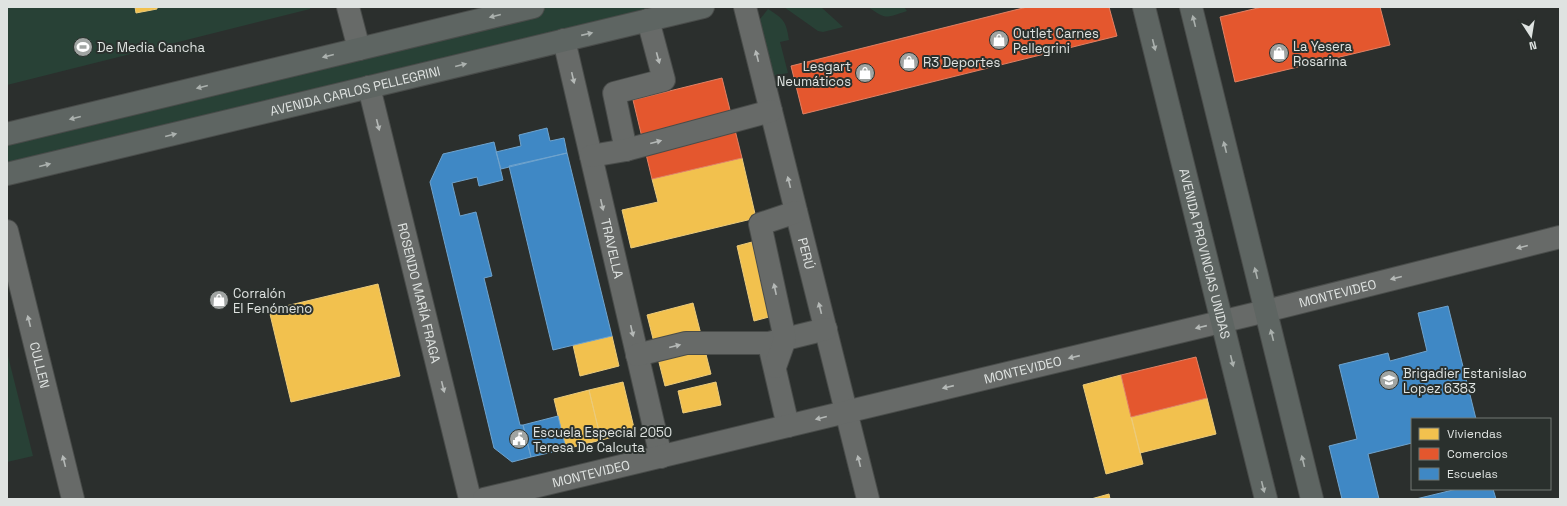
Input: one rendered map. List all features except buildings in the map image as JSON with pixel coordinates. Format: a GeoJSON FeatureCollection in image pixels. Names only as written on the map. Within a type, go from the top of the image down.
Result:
{"type":"FeatureCollection","features":[{"type":"Feature","properties":{"kind":"main road"},"geometry":{"type":"LineString","coordinates":[[7,134],[533,7]]}},
{"type":"Feature","properties":{"kind":"main road","name":"AVENIDA CARLOS PELLEGRINI"},"geometry":{"type":"LineString","coordinates":[[7,174],[703,7]]}},
{"type":"Feature","properties":{"kind":"main road","name":"AVENIDA PROVINCIAS UNIDAS"},"geometry":{"type":"LineString","coordinates":[[1144,7],[1266,499]]}},
{"type":"Feature","properties":{"kind":"main road"},"geometry":{"type":"LineString","coordinates":[[1190,7],[1312,499]]}},
{"type":"Feature","properties":{"kind":"street"},"geometry":{"type":"LineString","coordinates":[[348,7],[359,49]]}},
{"type":"Feature","properties":{"kind":"street","name":"PERÚ"},"geometry":{"type":"LineString","coordinates":[[745,7],[868,499]]}},
{"type":"Feature","properties":{"kind":"street"},"geometry":{"type":"LineString","coordinates":[[626,150],[614,93],[664,80],[648,20]]}},
{"type":"Feature","properties":{"kind":"street","name":"TRAVELLA"},"geometry":{"type":"LineString","coordinates":[[564,40],[661,456]]}},
{"type":"Feature","properties":{"kind":"street","name":"ROSENDO MARÍA FRAGA"},"geometry":{"type":"LineString","coordinates":[[369,87],[470,499]]}},
{"type":"Feature","properties":{"kind":"street"},"geometry":{"type":"LineString","coordinates":[[591,156],[626,150],[771,111]]}},
{"type":"Feature","properties":{"kind":"street"},"geometry":{"type":"LineString","coordinates":[[788,426],[775,367],[777,341],[760,224],[796,212]]}},
{"type":"Feature","properties":{"kind":"street","name":"CULLEN"},"geometry":{"type":"LineString","coordinates":[[7,231],[73,499]]}},
{"type":"Feature","properties":{"kind":"street","name":"MONTEVIDEO"},"geometry":{"type":"LineString","coordinates":[[484,499],[1222,322],[1560,237]]}},
{"type":"Feature","properties":{"kind":"street"},"geometry":{"type":"LineString","coordinates":[[637,355],[686,343],[777,341],[826,329]]}},
{"type":"Feature","properties":{"kind":"green space","name":"De Media Cancha"},"geometry":{"type":"Polygon","coordinates":[[[7,7],[310,7],[310,9],[7,85],[7,7]]]}},
{"type":"Feature","properties":{"kind":"green space"},"geometry":{"type":"Polygon","coordinates":[[[533,7],[703,7],[7,174],[7,134],[533,7]]]}},
{"type":"Feature","properties":{"kind":"green space"},"geometry":{"type":"Polygon","coordinates":[[[784,7],[821,7],[843,27],[823,32],[818,31],[784,7]]]}},
{"type":"Feature","properties":{"kind":"green space"},"geometry":{"type":"Polygon","coordinates":[[[868,7],[904,7],[907,11],[890,16],[883,16],[868,7]]]}},
{"type":"Feature","properties":{"kind":"green space"},"geometry":{"type":"Polygon","coordinates":[[[768,9],[781,18],[787,29],[789,40],[780,42],[788,73],[767,77],[757,23],[768,9]]]}},
{"type":"Feature","properties":{"kind":"green space"},"geometry":{"type":"Polygon","coordinates":[[[7,352],[33,456],[7,462],[7,352]]]}},
{"type":"Feature","properties":{"kind":"place","name":"Outlet Carnes Pellegrini"},"geometry":{"type":"Point","coordinates":[999,40]}},
{"type":"Feature","properties":{"kind":"place","name":"De Media Cancha"},"geometry":{"type":"Point","coordinates":[83,47]}},
{"type":"Feature","properties":{"kind":"place","name":"La Yesera Rosarina"},"geometry":{"type":"Point","coordinates":[1279,53]}},
{"type":"Feature","properties":{"kind":"place","name":"R3 Deportes"},"geometry":{"type":"Point","coordinates":[909,62]}},
{"type":"Feature","properties":{"kind":"place","name":"Lesgart Neumáticos"},"geometry":{"type":"Point","coordinates":[865,73]}},
{"type":"Feature","properties":{"kind":"place","name":"Corralón El Fenómeno"},"geometry":{"type":"Point","coordinates":[219,300]}},
{"type":"Feature","properties":{"kind":"place","name":"Brigadier Estanislao Lopez 6383"},"geometry":{"type":"Point","coordinates":[1389,380]}},
{"type":"Feature","properties":{"kind":"place","name":"Escuela Especial 2050 Teresa De Calcuta"},"geometry":{"type":"Point","coordinates":[519,439]}}]}
